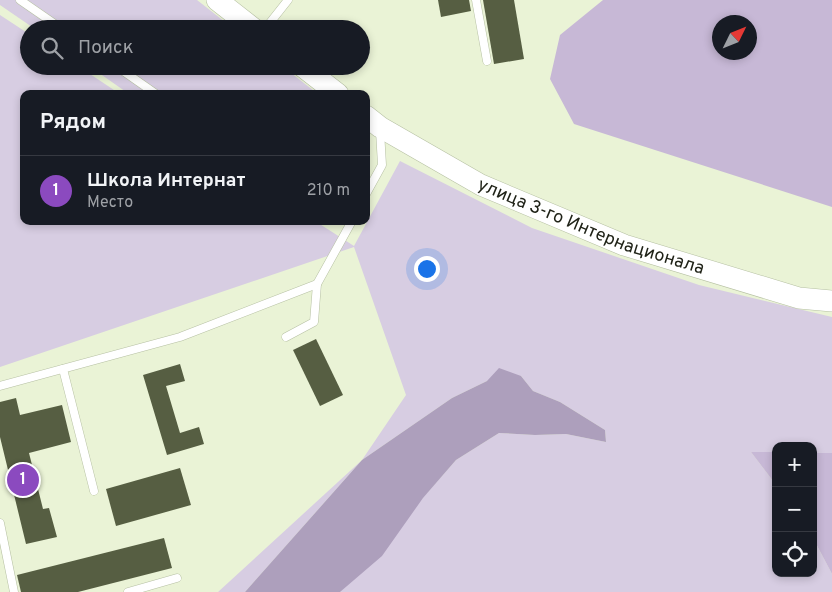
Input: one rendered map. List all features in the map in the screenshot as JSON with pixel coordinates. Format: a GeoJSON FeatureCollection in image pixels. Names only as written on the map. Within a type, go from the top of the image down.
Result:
{"type":"FeatureCollection","features":[{"type":"Feature","properties":{"kind":"main road"},"geometry":{"type":"LineString","coordinates":[[217,0],[243,20]]}},
{"type":"Feature","properties":{"kind":"main road"},"geometry":{"type":"LineString","coordinates":[[314,75],[333,90]]}},
{"type":"Feature","properties":{"kind":"main road","name":"улица 3-го Интернационала"},"geometry":{"type":"LineString","coordinates":[[373,121],[481,185],[624,245],[799,298],[832,302]]}},
{"type":"Feature","properties":{"kind":"lane"},"geometry":{"type":"LineString","coordinates":[[20,0],[49,20]]}},
{"type":"Feature","properties":{"kind":"lane"},"geometry":{"type":"LineString","coordinates":[[272,20],[288,0]]}},
{"type":"Feature","properties":{"kind":"lane"},"geometry":{"type":"LineString","coordinates":[[476,0],[487,61]]}},
{"type":"Feature","properties":{"kind":"lane"},"geometry":{"type":"LineString","coordinates":[[129,75],[150,90]]}},
{"type":"Feature","properties":{"kind":"lane"},"geometry":{"type":"LineString","coordinates":[[370,187],[382,165],[373,121]]}},
{"type":"Feature","properties":{"kind":"lane"},"geometry":{"type":"LineString","coordinates":[[286,337],[314,322],[316,284],[350,225]]}},
{"type":"Feature","properties":{"kind":"lane"},"geometry":{"type":"LineString","coordinates":[[0,386],[180,337],[316,284]]}},
{"type":"Feature","properties":{"kind":"lane"},"geometry":{"type":"LineString","coordinates":[[63,368],[94,491]]}},
{"type":"Feature","properties":{"kind":"lane"},"geometry":{"type":"LineString","coordinates":[[0,523],[14,592]]}},
{"type":"Feature","properties":{"kind":"lane"},"geometry":{"type":"LineString","coordinates":[[128,592],[177,578]]}},
{"type":"Feature","properties":{"kind":"shaded area"},"geometry":{"type":"Polygon","coordinates":[[[0,0],[197,0],[223,20],[22,20],[0,5],[0,0]]]}},
{"type":"Feature","properties":{"kind":"shaded area"},"geometry":{"type":"Polygon","coordinates":[[[603,0],[832,0],[832,207],[574,124],[550,79],[560,35],[603,0]]]}},
{"type":"Feature","properties":{"kind":"shaded area"},"geometry":{"type":"Polygon","coordinates":[[[0,15],[20,28],[20,75],[92,75],[114,90],[20,90],[20,225],[321,225],[354,246],[365,225],[370,225],[370,216],[400,161],[532,228],[699,285],[832,317],[832,453],[817,453],[817,442],[772,442],[772,452],[751,452],[772,480],[772,577],[817,577],[817,546],[832,574],[832,592],[340,592],[456,460],[499,433],[566,434],[606,442],[605,430],[560,402],[533,391],[521,376],[487,381],[452,398],[362,460],[406,395],[354,247],[0,367],[0,15]]]}},
{"type":"Feature","properties":{"kind":"shaded area"},"geometry":{"type":"Polygon","coordinates":[[[102,75],[294,75],[313,90],[123,90],[102,75]]]}},
{"type":"Feature","properties":{"kind":"shaded area"},"geometry":{"type":"Polygon","coordinates":[[[499,368],[521,376],[533,391],[560,402],[605,430],[606,442],[566,434],[499,433],[456,460],[423,498],[382,556],[340,592],[245,592],[362,460],[452,398],[487,381],[499,368]]]}},
{"type":"Feature","properties":{"kind":"shaded area"},"geometry":{"type":"Polygon","coordinates":[[[751,452],[772,452],[772,480],[751,452]]]}},
{"type":"Feature","properties":{"kind":"shaded area"},"geometry":{"type":"Polygon","coordinates":[[[817,453],[832,453],[832,574],[817,546],[817,453]]]}},
{"type":"Feature","properties":{"kind":"shaded area"},"geometry":{"type":"Polygon","coordinates":[[[362,460],[245,592],[218,592],[362,460]]]}},
{"type":"Feature","properties":{"kind":"building"},"geometry":{"type":"Polygon","coordinates":[[[438,0],[469,0],[471,11],[441,17],[438,0]]]}},
{"type":"Feature","properties":{"kind":"building"},"geometry":{"type":"Polygon","coordinates":[[[483,0],[514,0],[524,59],[494,64],[483,0]]]}},
{"type":"Feature","properties":{"kind":"building"},"geometry":{"type":"Polygon","coordinates":[[[316,339],[343,395],[320,406],[293,350],[316,339]]]}},
{"type":"Feature","properties":{"kind":"building"},"geometry":{"type":"Polygon","coordinates":[[[180,364],[185,381],[166,386],[180,433],[199,427],[204,444],[167,455],[143,375],[180,364]]]}},
{"type":"Feature","properties":{"kind":"building"},"geometry":{"type":"Polygon","coordinates":[[[16,398],[20,415],[62,405],[71,442],[29,453],[43,509],[49,508],[57,537],[26,544],[0,437],[0,402],[16,398]]]}},
{"type":"Feature","properties":{"kind":"building"},"geometry":{"type":"Polygon","coordinates":[[[180,468],[191,505],[116,526],[106,489],[180,468]]]}},
{"type":"Feature","properties":{"kind":"building"},"geometry":{"type":"Polygon","coordinates":[[[164,538],[172,568],[78,592],[21,592],[17,575],[164,538]]]}},
{"type":"Feature","properties":{"kind":"place","name":"Школа Интернат"},"geometry":{"type":"Point","coordinates":[23,480]}}]}
